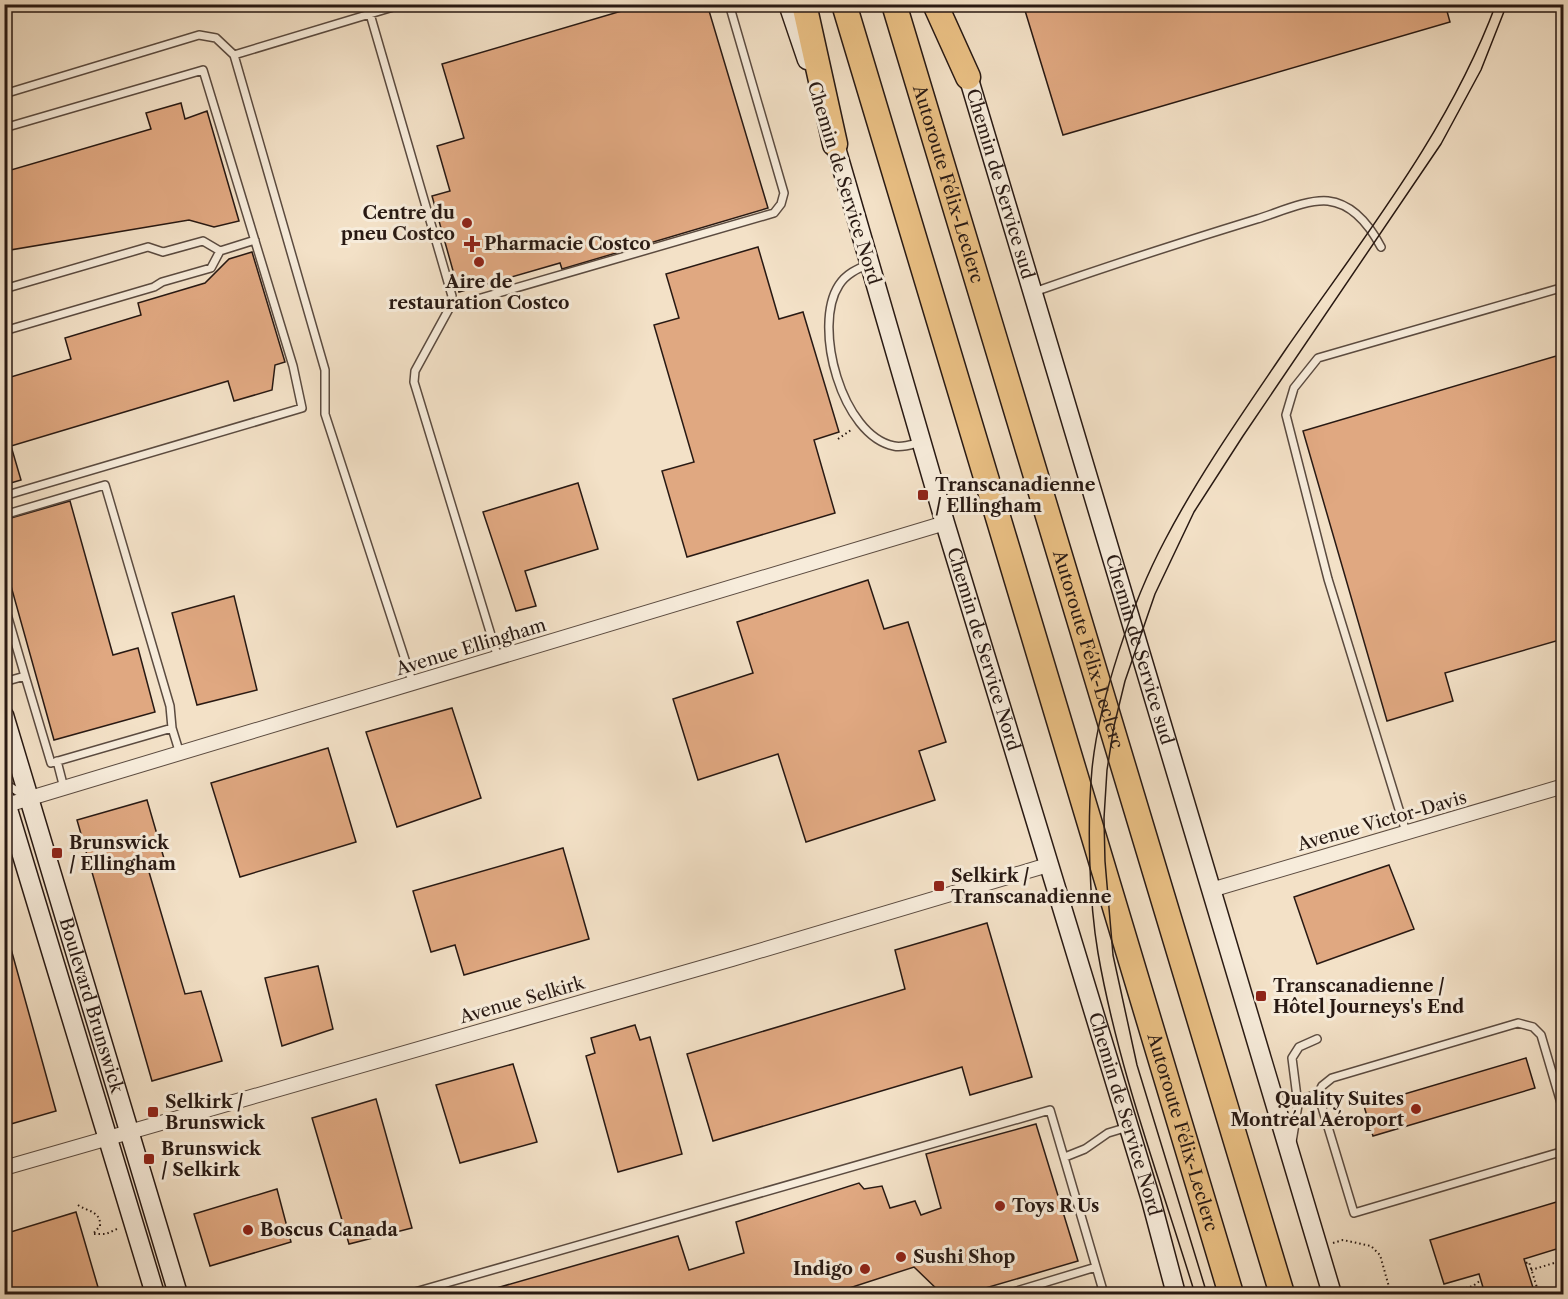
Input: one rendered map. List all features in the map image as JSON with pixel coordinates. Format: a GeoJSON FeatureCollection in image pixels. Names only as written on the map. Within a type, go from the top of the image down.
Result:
{"type":"FeatureCollection","features":[{"type":"Feature","properties":{"kind":"highway"},"geometry":{"type":"LineString","coordinates":[[804,4],[835,144]]}},
{"type":"Feature","properties":{"kind":"highway","name":"Autoroute Félix-Leclerc"},"geometry":{"type":"LineString","coordinates":[[844,4],[1231,1294]]}},
{"type":"Feature","properties":{"kind":"highway","name":"Autoroute Félix-Leclerc"},"geometry":{"type":"LineString","coordinates":[[894,4],[1282,1294]]}},
{"type":"Feature","properties":{"kind":"highway"},"geometry":{"type":"LineString","coordinates":[[935,4],[968,77]]}},
{"type":"Feature","properties":{"kind":"main road","name":"Chemin de Service Nord"},"geometry":{"type":"LineString","coordinates":[[788,4],[835,144],[945,523],[1151,1200],[1176,1294]]}},
{"type":"Feature","properties":{"kind":"main road","name":"Chemin de Service sud"},"geometry":{"type":"LineString","coordinates":[[948,4],[1332,1294]]}},
{"type":"Feature","properties":{"kind":"main road","name":"Boulevard Brunswick"},"geometry":{"type":"LineString","coordinates":[[4,715],[178,1294]]}},
{"type":"Feature","properties":{"kind":"main road","name":"Boulevard Brunswick"},"geometry":{"type":"LineString","coordinates":[[6,801],[154,1294]]}},
{"type":"Feature","properties":{"kind":"street","name":"Avenue Ellingham"},"geometry":{"type":"LineString","coordinates":[[6,801],[29,798],[180,754],[945,523]]}},
{"type":"Feature","properties":{"kind":"street","name":"Avenue Victor-Davis"},"geometry":{"type":"LineString","coordinates":[[1211,890],[1563,786]]}},
{"type":"Feature","properties":{"kind":"street","name":"Avenue Selkirk"},"geometry":{"type":"LineString","coordinates":[[4,1168],[732,959],[1048,865]]}},
{"type":"Feature","properties":{"kind":"lane"},"geometry":{"type":"LineString","coordinates":[[234,55],[403,4]]}},
{"type":"Feature","properties":{"kind":"lane"},"geometry":{"type":"LineString","coordinates":[[450,307],[774,213],[782,204],[784,193],[729,4]]}},
{"type":"Feature","properties":{"kind":"lane"},"geometry":{"type":"LineString","coordinates":[[370,15],[452,296],[450,307],[415,371],[414,382],[498,658]]}},
{"type":"Feature","properties":{"kind":"lane"},"geometry":{"type":"LineString","coordinates":[[4,94],[199,35],[216,38],[234,55],[326,370],[325,414],[413,684]]}},
{"type":"Feature","properties":{"kind":"lane"},"geometry":{"type":"LineString","coordinates":[[4,128],[203,70],[293,366],[302,408],[4,496]]}},
{"type":"Feature","properties":{"kind":"lane"},"geometry":{"type":"LineString","coordinates":[[1033,292],[1229,227],[1318,201],[1337,203],[1355,212],[1369,227],[1381,247]]}},
{"type":"Feature","properties":{"kind":"lane"},"geometry":{"type":"LineString","coordinates":[[4,330],[154,288],[162,282],[211,268],[220,251],[255,240]]}},
{"type":"Feature","properties":{"kind":"lane"},"geometry":{"type":"LineString","coordinates":[[4,290],[148,248],[163,252],[203,242],[220,251]]}},
{"type":"Feature","properties":{"kind":"lane"},"geometry":{"type":"LineString","coordinates":[[869,264],[853,271],[840,283],[831,306],[830,346],[837,377],[846,400],[860,422],[876,437],[894,446],[907,446],[921,442]]}},
{"type":"Feature","properties":{"kind":"lane"},"geometry":{"type":"LineString","coordinates":[[1406,832],[1328,579],[1286,415],[1294,388],[1318,358],[1563,287]]}},
{"type":"Feature","properties":{"kind":"lane"},"geometry":{"type":"LineString","coordinates":[[4,515],[105,485],[170,706],[172,728],[180,754]]}},
{"type":"Feature","properties":{"kind":"lane"},"geometry":{"type":"LineString","coordinates":[[4,604],[51,763],[172,728]]}},
{"type":"Feature","properties":{"kind":"lane"},"geometry":{"type":"LineString","coordinates":[[4,682],[25,676]]}},
{"type":"Feature","properties":{"kind":"lane"},"geometry":{"type":"LineString","coordinates":[[57,761],[64,788]]}},
{"type":"Feature","properties":{"kind":"lane"},"geometry":{"type":"LineString","coordinates":[[4,783],[29,798]]}},
{"type":"Feature","properties":{"kind":"lane"},"geometry":{"type":"LineString","coordinates":[[1563,1113],[1541,1035],[1533,1027],[1518,1023],[1332,1078],[1322,1086],[1318,1094],[1354,1213],[1563,1151]]}},
{"type":"Feature","properties":{"kind":"lane"},"geometry":{"type":"LineString","coordinates":[[1290,1152],[1298,1100],[1292,1062],[1294,1053],[1299,1047],[1317,1039]]}},
{"type":"Feature","properties":{"kind":"lane"},"geometry":{"type":"LineString","coordinates":[[1298,1100],[1318,1094]]}},
{"type":"Feature","properties":{"kind":"lane"},"geometry":{"type":"LineString","coordinates":[[408,1294],[1050,1110],[1104,1294]]}},
{"type":"Feature","properties":{"kind":"lane"},"geometry":{"type":"LineString","coordinates":[[1065,1157],[1085,1149],[1108,1133],[1128,1127]]}},
{"type":"Feature","properties":{"kind":"lane"},"geometry":{"type":"LineString","coordinates":[[1007,1294],[1096,1267]]}},
{"type":"Feature","properties":{"kind":"lane"},"geometry":{"type":"LineString","coordinates":[[895,1294],[905,1294]]}},
{"type":"Feature","properties":{"kind":"path"},"geometry":{"type":"LineString","coordinates":[[838,439],[846,432]]}},
{"type":"Feature","properties":{"kind":"path"},"geometry":{"type":"LineString","coordinates":[[78,1205],[85,1210],[95,1212],[98,1216],[100,1226],[93,1234],[106,1234],[123,1227]]}},
{"type":"Feature","properties":{"kind":"path"},"geometry":{"type":"LineString","coordinates":[[1335,1242],[1343,1240],[1365,1244],[1376,1250],[1380,1255],[1391,1294]]}},
{"type":"Feature","properties":{"kind":"path"},"geometry":{"type":"LineString","coordinates":[[1531,1270],[1563,1260]]}},
{"type":"Feature","properties":{"kind":"path"},"geometry":{"type":"LineString","coordinates":[[1526,1263],[1529,1262],[1538,1294],[1563,1287]]}},
{"type":"Feature","properties":{"kind":"path"},"geometry":{"type":"LineString","coordinates":[[1444,1294],[1473,1286],[1481,1280]]}},
{"type":"Feature","properties":{"kind":"path"},"geometry":{"type":"LineString","coordinates":[[1459,1290],[1461,1294]]}},
{"type":"Feature","properties":{"kind":"building"},"geometry":{"type":"Polygon","coordinates":[[[623,4],[707,4],[768,208],[562,269],[560,263],[459,292],[432,196],[450,191],[437,146],[464,138],[442,64],[625,10],[623,4]]]}},
{"type":"Feature","properties":{"kind":"building"},"geometry":{"type":"Polygon","coordinates":[[[1023,4],[1445,4],[1450,22],[1063,135],[1023,4]]]}},
{"type":"Feature","properties":{"kind":"building"},"geometry":{"type":"Polygon","coordinates":[[[181,103],[185,119],[207,111],[239,221],[214,227],[189,220],[4,251],[4,172],[151,129],[146,113],[181,103]]]}},
{"type":"Feature","properties":{"kind":"building"},"geometry":{"type":"Polygon","coordinates":[[[758,247],[779,319],[803,312],[839,432],[814,440],[835,513],[687,557],[662,471],[694,462],[654,325],[679,318],[666,274],[758,247]]]}},
{"type":"Feature","properties":{"kind":"building"},"geometry":{"type":"Polygon","coordinates":[[[252,252],[285,362],[275,365],[272,390],[234,401],[228,381],[11,446],[21,480],[4,485],[4,379],[71,359],[65,338],[141,315],[138,303],[205,283],[229,259],[252,252]]]}},
{"type":"Feature","properties":{"kind":"building"},"geometry":{"type":"Polygon","coordinates":[[[1563,354],[1563,639],[1445,673],[1453,701],[1387,721],[1303,431],[1563,354]]]}},
{"type":"Feature","properties":{"kind":"building"},"geometry":{"type":"Polygon","coordinates":[[[578,483],[598,549],[525,571],[536,606],[516,611],[483,512],[578,483]]]}},
{"type":"Feature","properties":{"kind":"building"},"geometry":{"type":"Polygon","coordinates":[[[70,501],[113,655],[138,648],[155,712],[54,740],[4,561],[4,520],[70,501]]]}},
{"type":"Feature","properties":{"kind":"building"},"geometry":{"type":"Polygon","coordinates":[[[868,580],[884,629],[908,622],[946,742],[919,751],[935,800],[806,842],[778,754],[698,780],[673,699],[753,673],[737,622],[868,580]]]}},
{"type":"Feature","properties":{"kind":"building"},"geometry":{"type":"Polygon","coordinates":[[[234,596],[257,690],[197,705],[172,613],[234,596]]]}},
{"type":"Feature","properties":{"kind":"building"},"geometry":{"type":"Polygon","coordinates":[[[452,708],[481,798],[397,827],[366,732],[452,708]]]}},
{"type":"Feature","properties":{"kind":"building"},"geometry":{"type":"Polygon","coordinates":[[[328,748],[356,842],[240,877],[211,783],[328,748]]]}},
{"type":"Feature","properties":{"kind":"building"},"geometry":{"type":"Polygon","coordinates":[[[147,800],[165,862],[149,872],[185,994],[201,991],[222,1061],[152,1081],[77,820],[147,800]]]}},
{"type":"Feature","properties":{"kind":"building"},"geometry":{"type":"Polygon","coordinates":[[[563,848],[589,939],[464,975],[455,945],[431,952],[413,891],[563,848]]]}},
{"type":"Feature","properties":{"kind":"building"},"geometry":{"type":"Polygon","coordinates":[[[1389,865],[1414,929],[1317,964],[1294,897],[1389,865]]]}},
{"type":"Feature","properties":{"kind":"building"},"geometry":{"type":"Polygon","coordinates":[[[987,923],[1032,1077],[970,1095],[962,1067],[713,1141],[687,1054],[905,989],[895,950],[987,923]]]}},
{"type":"Feature","properties":{"kind":"building"},"geometry":{"type":"Polygon","coordinates":[[[4,938],[8,938],[56,1111],[4,1126],[4,938]]]}},
{"type":"Feature","properties":{"kind":"building"},"geometry":{"type":"Polygon","coordinates":[[[318,966],[333,1029],[282,1046],[265,978],[318,966]]]}},
{"type":"Feature","properties":{"kind":"building"},"geometry":{"type":"Polygon","coordinates":[[[635,1025],[640,1040],[650,1037],[682,1154],[618,1172],[586,1056],[595,1053],[591,1038],[635,1025]]]}},
{"type":"Feature","properties":{"kind":"building"},"geometry":{"type":"Polygon","coordinates":[[[1526,1058],[1535,1088],[1373,1136],[1364,1106],[1526,1058]]]}},
{"type":"Feature","properties":{"kind":"building"},"geometry":{"type":"Polygon","coordinates":[[[513,1064],[537,1142],[460,1163],[436,1085],[513,1064]]]}},
{"type":"Feature","properties":{"kind":"building"},"geometry":{"type":"Polygon","coordinates":[[[376,1099],[412,1228],[349,1244],[312,1118],[376,1099]]]}},
{"type":"Feature","properties":{"kind":"building"},"geometry":{"type":"Polygon","coordinates":[[[1036,1124],[1078,1261],[965,1294],[942,1294],[914,1267],[831,1294],[486,1294],[486,1291],[678,1236],[689,1270],[744,1253],[736,1222],[859,1183],[864,1189],[882,1186],[890,1208],[915,1201],[921,1215],[941,1208],[926,1154],[1036,1124]]]}},
{"type":"Feature","properties":{"kind":"building"},"geometry":{"type":"Polygon","coordinates":[[[277,1189],[291,1242],[210,1266],[194,1214],[277,1189]]]}},
{"type":"Feature","properties":{"kind":"building"},"geometry":{"type":"Polygon","coordinates":[[[1563,1200],[1563,1247],[1524,1259],[1535,1294],[1485,1294],[1479,1274],[1444,1284],[1430,1240],[1563,1200]]]}},
{"type":"Feature","properties":{"kind":"building"},"geometry":{"type":"Polygon","coordinates":[[[76,1212],[100,1294],[4,1294],[4,1234],[76,1212]]]}},
{"type":"Feature","properties":{"kind":"tram line"},"geometry":{"type":"LineString","coordinates":[[1195,1294],[1141,1125],[1117,1039],[1098,953],[1091,886],[1090,814],[1092,769],[1102,713],[1109,683],[1129,622],[1165,540],[1238,419],[1374,225],[1429,140],[1477,51],[1496,4]]}},
{"type":"Feature","properties":{"kind":"tram line"},"geometry":{"type":"LineString","coordinates":[[1207,1294],[1137,1065],[1113,955],[1105,861],[1104,818],[1107,770],[1114,726],[1125,681],[1155,594],[1194,512],[1441,144],[1481,70],[1507,4]]}},
{"type":"Feature","properties":{"kind":"place","name":"Centre du pneu Costco"},"geometry":{"type":"Point","coordinates":[467,223]}},
{"type":"Feature","properties":{"kind":"place","name":"Pharmacie Costco"},"geometry":{"type":"Point","coordinates":[472,244]}},
{"type":"Feature","properties":{"kind":"place","name":"Aire de restauration Costco"},"geometry":{"type":"Point","coordinates":[479,262]}},
{"type":"Feature","properties":{"kind":"place","name":"Transcanadienne / Ellingham"},"geometry":{"type":"Point","coordinates":[923,495]}},
{"type":"Feature","properties":{"kind":"place","name":"Brunswick / Ellingham"},"geometry":{"type":"Point","coordinates":[57,853]}},
{"type":"Feature","properties":{"kind":"place","name":"Selkirk / Transcanadienne"},"geometry":{"type":"Point","coordinates":[939,886]}},
{"type":"Feature","properties":{"kind":"place","name":"Transcanadienne / Hôtel Journeys's End"},"geometry":{"type":"Point","coordinates":[1261,996]}},
{"type":"Feature","properties":{"kind":"place","name":"Quality Suites Montréal Aéroport"},"geometry":{"type":"Point","coordinates":[1416,1109]}},
{"type":"Feature","properties":{"kind":"place","name":"Selkirk / Brunswick"},"geometry":{"type":"Point","coordinates":[153,1112]}},
{"type":"Feature","properties":{"kind":"place","name":"Brunswick / Selkirk"},"geometry":{"type":"Point","coordinates":[149,1159]}},
{"type":"Feature","properties":{"kind":"place","name":"Toys R Us"},"geometry":{"type":"Point","coordinates":[1000,1206]}},
{"type":"Feature","properties":{"kind":"place","name":"Boscus Canada"},"geometry":{"type":"Point","coordinates":[248,1230]}},
{"type":"Feature","properties":{"kind":"place","name":"Sushi Shop"},"geometry":{"type":"Point","coordinates":[901,1257]}},
{"type":"Feature","properties":{"kind":"place","name":"Indigo"},"geometry":{"type":"Point","coordinates":[865,1269]}}]}
